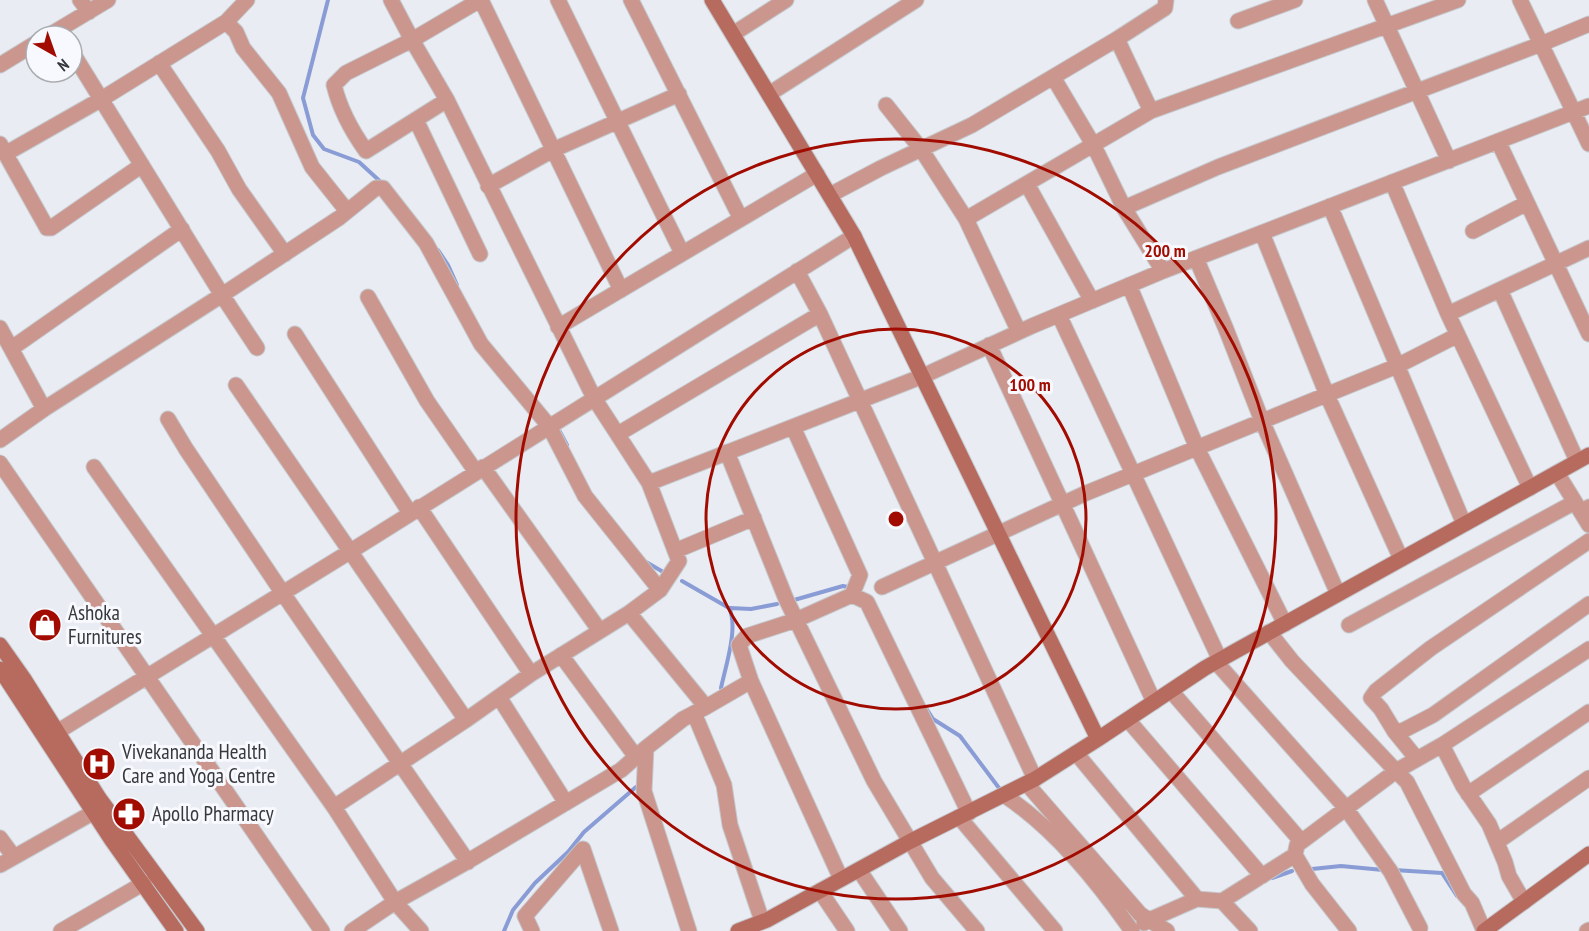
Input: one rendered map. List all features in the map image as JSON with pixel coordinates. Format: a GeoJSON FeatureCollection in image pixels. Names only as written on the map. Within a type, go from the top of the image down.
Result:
{"type":"FeatureCollection","features":[{"type":"Feature","properties":{"kind":"street"},"geometry":{"type":"LineString","coordinates":[[66,24],[85,6],[108,0]]}},
{"type":"Feature","properties":{"kind":"street"},"geometry":{"type":"LineString","coordinates":[[142,165],[51,228],[47,228],[3,149],[100,100],[226,22],[248,0]]}},
{"type":"Feature","properties":{"kind":"street"},"geometry":{"type":"LineString","coordinates":[[334,807],[531,674],[629,613],[660,590],[680,561],[649,483],[594,398],[447,100],[391,0]]}},
{"type":"Feature","properties":{"kind":"street"},"geometry":{"type":"LineString","coordinates":[[447,100],[366,151],[351,130],[339,104],[334,85],[346,74],[412,40],[480,0],[621,290]]}},
{"type":"Feature","properties":{"kind":"street"},"geometry":{"type":"LineString","coordinates":[[558,0],[682,254]]}},
{"type":"Feature","properties":{"kind":"street"},"geometry":{"type":"LineString","coordinates":[[631,0],[741,219]]}},
{"type":"Feature","properties":{"kind":"street"},"geometry":{"type":"LineString","coordinates":[[712,0],[854,236],[1098,739]]}},
{"type":"Feature","properties":{"kind":"street"},"geometry":{"type":"LineString","coordinates":[[733,34],[786,0]]}},
{"type":"Feature","properties":{"kind":"street"},"geometry":{"type":"LineString","coordinates":[[769,94],[916,0]]}},
{"type":"Feature","properties":{"kind":"street"},"geometry":{"type":"LineString","coordinates":[[830,195],[972,124],[1053,77],[1165,8],[1166,0]]}},
{"type":"Feature","properties":{"kind":"street"},"geometry":{"type":"LineString","coordinates":[[1238,21],[1295,0]]}},
{"type":"Feature","properties":{"kind":"street"},"geometry":{"type":"LineString","coordinates":[[1375,0],[1449,161]]}},
{"type":"Feature","properties":{"kind":"street"},"geometry":{"type":"LineString","coordinates":[[966,219],[1151,111],[1458,0]]}},
{"type":"Feature","properties":{"kind":"street"},"geometry":{"type":"LineString","coordinates":[[1521,0],[1589,144]]}},
{"type":"Feature","properties":{"kind":"street"},"geometry":{"type":"LineString","coordinates":[[226,22],[236,32],[243,48],[279,93],[312,167],[347,212]]}},
{"type":"Feature","properties":{"kind":"street"},"geometry":{"type":"LineString","coordinates":[[1124,208],[1218,167],[1589,24]]}},
{"type":"Feature","properties":{"kind":"street"},"geometry":{"type":"LineString","coordinates":[[1117,39],[1151,111]]}},
{"type":"Feature","properties":{"kind":"street"},"geometry":{"type":"LineString","coordinates":[[0,65],[24,50]]}},
{"type":"Feature","properties":{"kind":"street"},"geometry":{"type":"LineString","coordinates":[[159,63],[218,151],[239,189],[285,254]]}},
{"type":"Feature","properties":{"kind":"street"},"geometry":{"type":"LineString","coordinates":[[84,73],[257,348]]}},
{"type":"Feature","properties":{"kind":"street"},"geometry":{"type":"LineString","coordinates":[[1053,77],[1094,146],[1124,208],[1163,271]]}},
{"type":"Feature","properties":{"kind":"street"},"geometry":{"type":"LineString","coordinates":[[488,186],[553,150],[679,94]]}},
{"type":"Feature","properties":{"kind":"street"},"geometry":{"type":"LineString","coordinates":[[886,105],[921,149],[966,219],[1019,332]]}},
{"type":"Feature","properties":{"kind":"street"},"geometry":{"type":"LineString","coordinates":[[649,483],[923,376],[989,345],[1163,271],[1589,106]]}},
{"type":"Feature","properties":{"kind":"street"},"geometry":{"type":"LineString","coordinates":[[416,120],[480,254]]}},
{"type":"Feature","properties":{"kind":"street"},"geometry":{"type":"LineString","coordinates":[[1498,141],[1589,334]]}},
{"type":"Feature","properties":{"kind":"street"},"geometry":{"type":"LineString","coordinates":[[558,327],[817,174]]}},
{"type":"Feature","properties":{"kind":"street"},"geometry":{"type":"LineString","coordinates":[[1392,182],[1448,314],[1530,488]]}},
{"type":"Feature","properties":{"kind":"street"},"geometry":{"type":"LineString","coordinates":[[1027,184],[1092,301]]}},
{"type":"Feature","properties":{"kind":"street"},"geometry":{"type":"LineString","coordinates":[[0,440],[44,409],[285,254],[347,212],[376,188],[383,188],[426,243],[481,344],[496,365],[549,426],[585,496],[660,590]]}},
{"type":"Feature","properties":{"kind":"street"},"geometry":{"type":"LineString","coordinates":[[1473,231],[1527,203]]}},
{"type":"Feature","properties":{"kind":"street"},"geometry":{"type":"LineString","coordinates":[[1329,207],[1464,524]]}},
{"type":"Feature","properties":{"kind":"street"},"geometry":{"type":"LineString","coordinates":[[12,348],[182,229]]}},
{"type":"Feature","properties":{"kind":"street"},"geometry":{"type":"LineString","coordinates":[[1262,232],[1327,395],[1401,559]]}},
{"type":"Feature","properties":{"kind":"street"},"geometry":{"type":"LineString","coordinates":[[52,735],[854,236]]}},
{"type":"Feature","properties":{"kind":"street"},"geometry":{"type":"LineString","coordinates":[[1448,314],[1589,248]]}},
{"type":"Feature","properties":{"kind":"street"},"geometry":{"type":"LineString","coordinates":[[1196,258],[1262,422],[1338,594]]}},
{"type":"Feature","properties":{"kind":"street"},"geometry":{"type":"LineString","coordinates":[[797,272],[820,314],[934,562],[1031,782],[1140,914],[1141,926]]}},
{"type":"Feature","properties":{"kind":"street"},"geometry":{"type":"LineString","coordinates":[[1129,285],[1197,448],[1285,624]]}},
{"type":"Feature","properties":{"kind":"street"},"geometry":{"type":"LineString","coordinates":[[738,931],[762,921],[909,842],[1031,782],[1218,661],[1583,458],[1500,290]]}},
{"type":"Feature","properties":{"kind":"street"},"geometry":{"type":"LineString","coordinates":[[368,297],[427,401],[600,631]]}},
{"type":"Feature","properties":{"kind":"street"},"geometry":{"type":"LineString","coordinates":[[618,434],[820,314]]}},
{"type":"Feature","properties":{"kind":"street"},"geometry":{"type":"LineString","coordinates":[[1059,315],[1218,661],[1345,807],[1391,872],[1420,928]]}},
{"type":"Feature","properties":{"kind":"street"},"geometry":{"type":"LineString","coordinates":[[0,327],[44,409]]}},
{"type":"Feature","properties":{"kind":"street"},"geometry":{"type":"LineString","coordinates":[[295,333],[414,510],[531,674]]}},
{"type":"Feature","properties":{"kind":"street"},"geometry":{"type":"LineString","coordinates":[[882,587],[1062,504],[1397,366],[1458,335]]}},
{"type":"Feature","properties":{"kind":"street"},"geometry":{"type":"LineString","coordinates":[[989,345],[1154,702]]}},
{"type":"Feature","properties":{"kind":"street"},"geometry":{"type":"LineString","coordinates":[[236,385],[466,720]]}},
{"type":"Feature","properties":{"kind":"street"},"geometry":{"type":"LineString","coordinates":[[168,419],[282,592],[468,862]]}},
{"type":"Feature","properties":{"kind":"street"},"geometry":{"type":"LineString","coordinates":[[793,427],[860,575],[852,595],[796,620],[747,636],[739,645],[751,681],[841,879]]}},
{"type":"Feature","properties":{"kind":"street"},"geometry":{"type":"LineString","coordinates":[[727,452],[796,620],[874,781],[932,879],[977,931]]}},
{"type":"Feature","properties":{"kind":"street"},"geometry":{"type":"LineString","coordinates":[[0,463],[322,931]]}},
{"type":"Feature","properties":{"kind":"street"},"geometry":{"type":"LineString","coordinates":[[94,467],[334,807],[395,902],[421,931]]}},
{"type":"Feature","properties":{"kind":"street"},"geometry":{"type":"LineString","coordinates":[[1349,625],[1584,512],[1557,473]]}},
{"type":"Feature","properties":{"kind":"street"},"geometry":{"type":"LineString","coordinates":[[675,551],[754,518]]}},
{"type":"Feature","properties":{"kind":"street"},"geometry":{"type":"LineString","coordinates":[[1417,759],[1371,698],[1376,691],[1431,648],[1589,541]]}},
{"type":"Feature","properties":{"kind":"street"},"geometry":{"type":"LineString","coordinates":[[852,595],[867,602],[964,815],[1055,931]]}},
{"type":"Feature","properties":{"kind":"street"},"geometry":{"type":"LineString","coordinates":[[1395,732],[1404,730],[1441,710],[1589,604]]}},
{"type":"Feature","properties":{"kind":"street"},"geometry":{"type":"LineString","coordinates":[[629,613],[700,710],[724,785],[730,825],[762,921]]}},
{"type":"Feature","properties":{"kind":"street"},"geometry":{"type":"LineString","coordinates":[[1269,632],[1292,661],[1407,782],[1464,894],[1487,927],[1589,854]]}},
{"type":"Feature","properties":{"kind":"street"},"geometry":{"type":"LineString","coordinates":[[0,645],[94,812],[176,931]]}},
{"type":"Feature","properties":{"kind":"street"},"geometry":{"type":"LineString","coordinates":[[1226,905],[1345,807],[1396,771],[1442,745],[1589,649]]}},
{"type":"Feature","properties":{"kind":"street"},"geometry":{"type":"LineString","coordinates":[[561,655],[641,752],[644,791],[689,931]]}},
{"type":"Feature","properties":{"kind":"street"},"geometry":{"type":"LineString","coordinates":[[0,669],[52,735],[197,931]]}},
{"type":"Feature","properties":{"kind":"street"},"geometry":{"type":"LineString","coordinates":[[352,931],[395,902],[468,862],[621,770],[683,719],[751,681]]}},
{"type":"Feature","properties":{"kind":"street"},"geometry":{"type":"LineString","coordinates":[[1171,691],[1298,848],[1312,884],[1349,931]]}},
{"type":"Feature","properties":{"kind":"street"},"geometry":{"type":"LineString","coordinates":[[499,697],[566,803]]}},
{"type":"Feature","properties":{"kind":"street"},"geometry":{"type":"LineString","coordinates":[[1468,794],[1589,712]]}},
{"type":"Feature","properties":{"kind":"street"},"geometry":{"type":"LineString","coordinates":[[1128,720],[1262,876]]}},
{"type":"Feature","properties":{"kind":"street"},"geometry":{"type":"LineString","coordinates":[[1442,745],[1468,794],[1489,824],[1509,876],[1524,902]]}},
{"type":"Feature","properties":{"kind":"street"},"geometry":{"type":"LineString","coordinates":[[1076,753],[1197,899]]}},
{"type":"Feature","properties":{"kind":"street"},"geometry":{"type":"LineString","coordinates":[[1497,842],[1589,778]]}},
{"type":"Feature","properties":{"kind":"street"},"geometry":{"type":"LineString","coordinates":[[1004,795],[1029,812],[1141,926],[1166,930]]}},
{"type":"Feature","properties":{"kind":"street"},"geometry":{"type":"LineString","coordinates":[[0,865],[94,812]]}},
{"type":"Feature","properties":{"kind":"street"},"geometry":{"type":"LineString","coordinates":[[0,837],[14,857]]}},
{"type":"Feature","properties":{"kind":"street"},"geometry":{"type":"LineString","coordinates":[[532,931],[525,916],[582,849],[611,931]]}},
{"type":"Feature","properties":{"kind":"street"},"geometry":{"type":"LineString","coordinates":[[859,870],[900,931]]}},
{"type":"Feature","properties":{"kind":"street"},"geometry":{"type":"LineString","coordinates":[[61,931],[144,883]]}},
{"type":"Feature","properties":{"kind":"street"},"geometry":{"type":"LineString","coordinates":[[820,891],[847,931]]}},
{"type":"Feature","properties":{"kind":"street"},"geometry":{"type":"LineString","coordinates":[[1141,926],[1197,899],[1226,905],[1250,931]]}},
{"type":"Feature","properties":{"kind":"waterway"},"geometry":{"type":"LineString","coordinates":[[328,0],[303,98],[313,135],[324,149],[359,162],[383,184]]}},
{"type":"Feature","properties":{"kind":"waterway"},"geometry":{"type":"LineString","coordinates":[[438,250],[457,285]]}},
{"type":"Feature","properties":{"kind":"waterway"},"geometry":{"type":"LineString","coordinates":[[559,430],[567,445]]}},
{"type":"Feature","properties":{"kind":"waterway"},"geometry":{"type":"LineString","coordinates":[[646,562],[665,573]]}},
{"type":"Feature","properties":{"kind":"waterway"},"geometry":{"type":"LineString","coordinates":[[682,581],[729,608],[732,616],[732,636],[721,688]]}},
{"type":"Feature","properties":{"kind":"waterway"},"geometry":{"type":"LineString","coordinates":[[794,600],[843,586],[852,588]]}},
{"type":"Feature","properties":{"kind":"waterway"},"geometry":{"type":"LineString","coordinates":[[730,608],[751,609],[777,604]]}},
{"type":"Feature","properties":{"kind":"waterway"},"geometry":{"type":"LineString","coordinates":[[926,708],[933,719],[960,736],[999,788]]}},
{"type":"Feature","properties":{"kind":"waterway"},"geometry":{"type":"LineString","coordinates":[[504,931],[513,910],[535,883],[568,852],[584,832],[636,787]]}},
{"type":"Feature","properties":{"kind":"waterway"},"geometry":{"type":"LineString","coordinates":[[1312,869],[1341,866],[1383,870]]}},
{"type":"Feature","properties":{"kind":"waterway"},"geometry":{"type":"LineString","coordinates":[[1394,870],[1442,873],[1457,896]]}},
{"type":"Feature","properties":{"kind":"waterway"},"geometry":{"type":"LineString","coordinates":[[1272,878],[1292,871]]}},
{"type":"Feature","properties":{"kind":"place","name":"Ashoka Furnitures"},"geometry":{"type":"Point","coordinates":[45,625]}},
{"type":"Feature","properties":{"kind":"place","name":"Vivekananda Health Care and Yoga Centre"},"geometry":{"type":"Point","coordinates":[99,764]}},
{"type":"Feature","properties":{"kind":"place","name":"Apollo Pharmacy"},"geometry":{"type":"Point","coordinates":[129,814]}}]}
